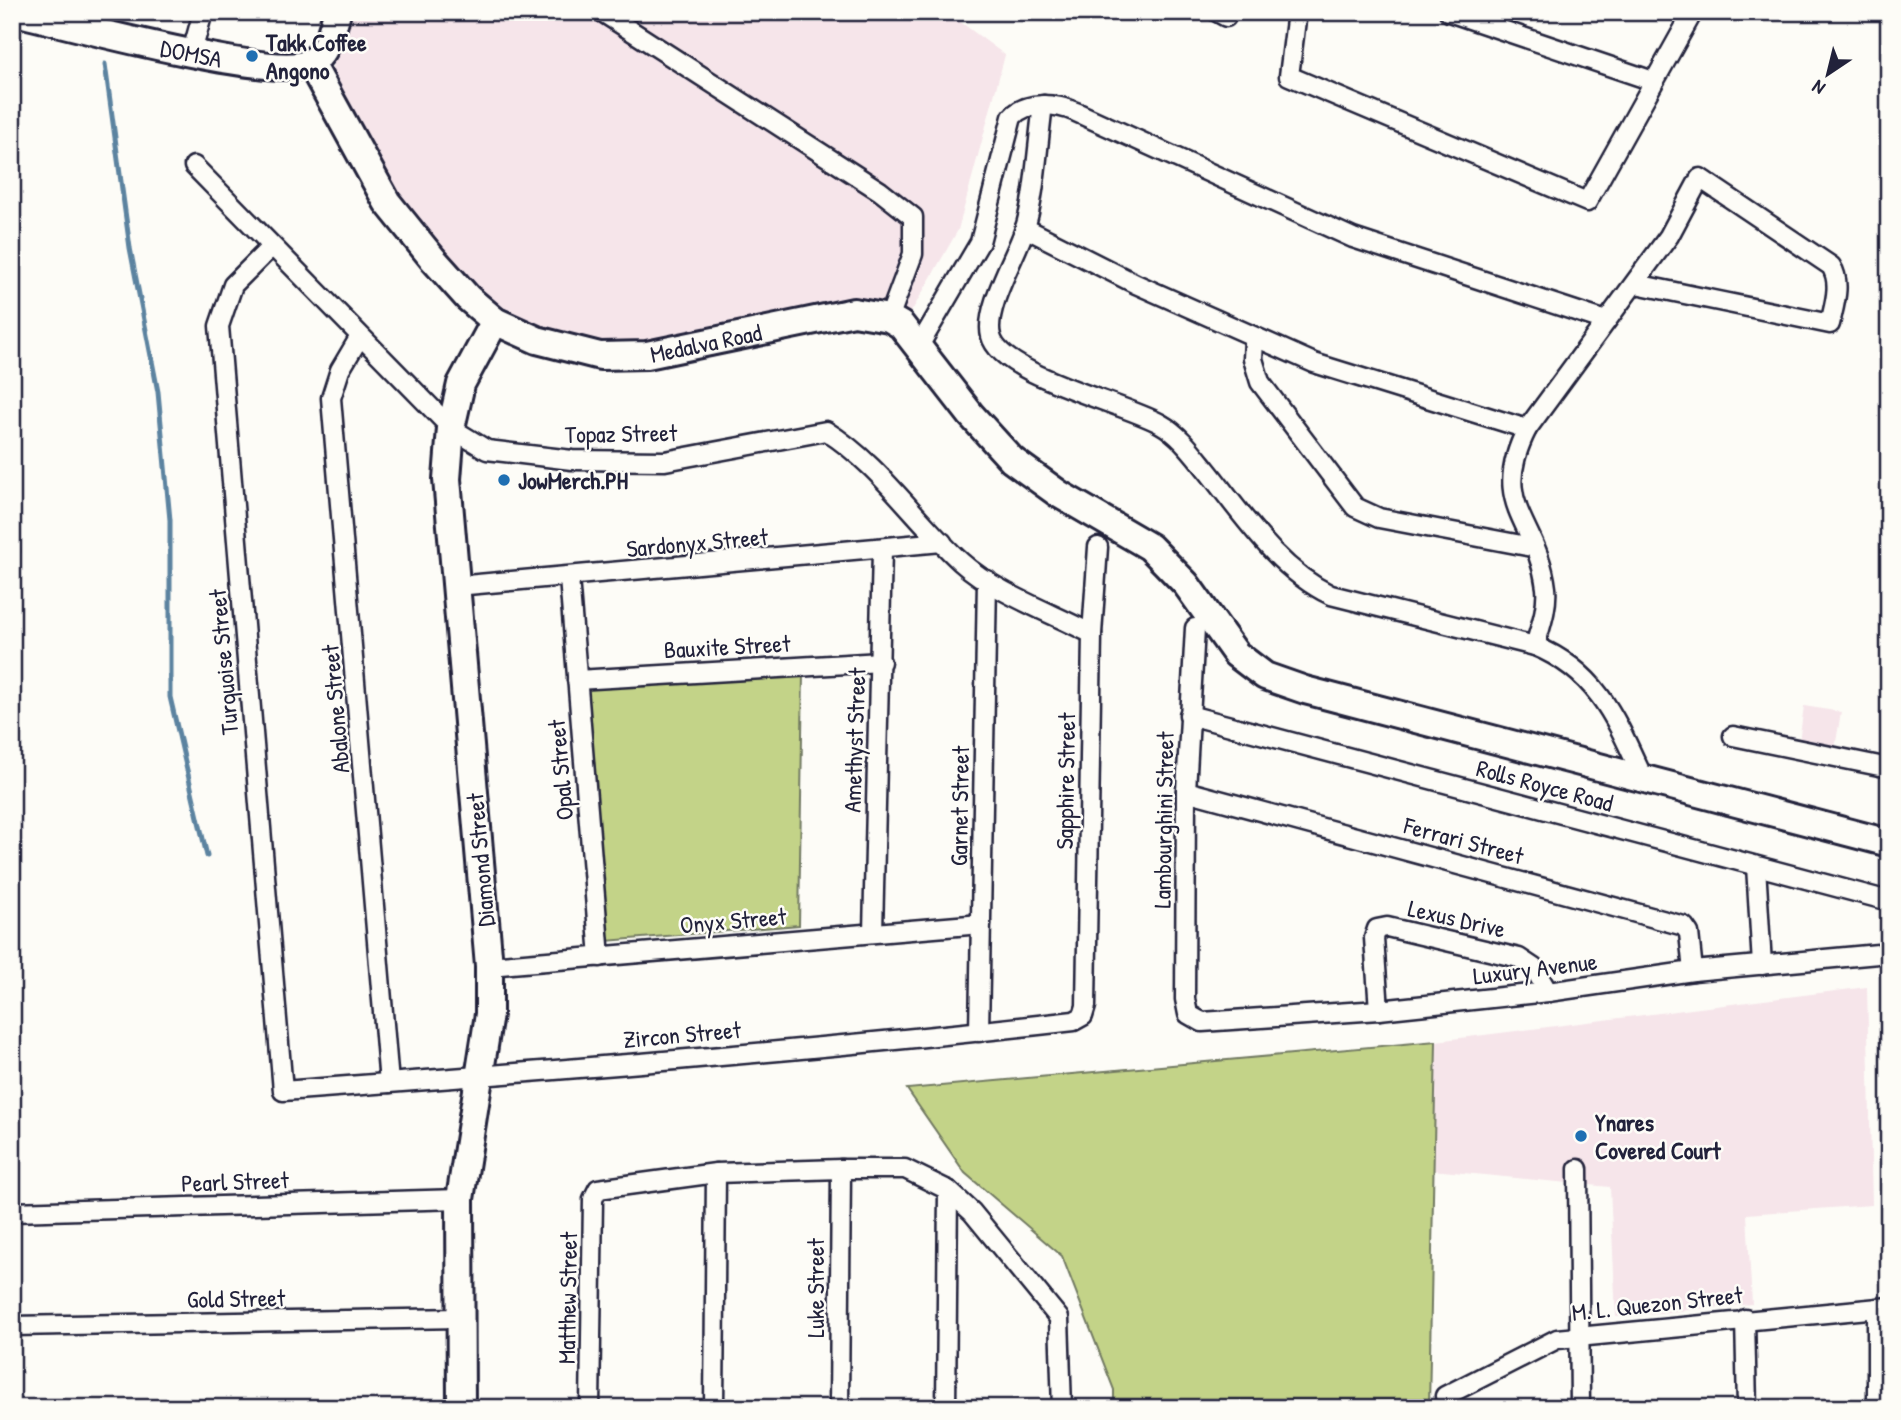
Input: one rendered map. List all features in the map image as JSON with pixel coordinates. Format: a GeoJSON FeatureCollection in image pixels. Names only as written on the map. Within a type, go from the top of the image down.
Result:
{"type":"FeatureCollection","features":[{"type":"Feature","properties":{"kind":"street","name":"DOMSA"},"geometry":{"type":"LineString","coordinates":[[16,12],[268,67],[310,62]]}},
{"type":"Feature","properties":{"kind":"street"},"geometry":{"type":"LineString","coordinates":[[191,52],[203,12]]}},
{"type":"Feature","properties":{"kind":"street"},"geometry":{"type":"LineString","coordinates":[[310,62],[329,40],[337,12]]}},
{"type":"Feature","properties":{"kind":"street"},"geometry":{"type":"LineString","coordinates":[[602,12],[880,191],[913,217],[913,254],[889,318],[901,325],[971,415],[1012,460],[1059,494],[1150,547],[1186,583],[1236,654],[1265,676],[1305,690],[1889,843]]}},
{"type":"Feature","properties":{"kind":"street"},"geometry":{"type":"LineString","coordinates":[[1297,12],[1289,76],[1587,202],[1693,12]]}},
{"type":"Feature","properties":{"kind":"street"},"geometry":{"type":"LineString","coordinates":[[1450,12],[1653,81]]}},
{"type":"Feature","properties":{"kind":"street","name":"Medalva Road"},"geometry":{"type":"LineString","coordinates":[[310,62],[387,202],[468,298],[495,321],[537,340],[600,356],[647,355],[854,312],[889,318]]}},
{"type":"Feature","properties":{"kind":"street"},"geometry":{"type":"LineString","coordinates":[[919,346],[979,242],[1012,117],[1018,110],[1043,105],[1058,105],[1076,112],[1353,238],[1606,321]]}},
{"type":"Feature","properties":{"kind":"street"},"geometry":{"type":"LineString","coordinates":[[1043,105],[1026,228],[998,296],[989,326],[991,339],[1005,357],[1035,374],[1127,407],[1163,425],[1187,446],[1280,560],[1312,586],[1331,595],[1535,646],[1563,657],[1584,674],[1613,717],[1643,778]]}},
{"type":"Feature","properties":{"kind":"street","name":"Topaz Street"},"geometry":{"type":"LineString","coordinates":[[194,166],[359,338],[452,429],[487,450],[572,460],[652,461],[826,432],[850,446],[962,564],[987,580],[1092,634]]}},
{"type":"Feature","properties":{"kind":"street"},"geometry":{"type":"LineString","coordinates":[[1535,646],[1546,589],[1516,504],[1511,479],[1516,451],[1527,429],[1669,236],[1700,178],[1831,266],[1836,274],[1836,295],[1830,324],[1636,284]]}},
{"type":"Feature","properties":{"kind":"street"},"geometry":{"type":"LineString","coordinates":[[1026,228],[1254,339],[1314,363],[1527,429]]}},
{"type":"Feature","properties":{"kind":"street","name":"Turquoise Street"},"geometry":{"type":"LineString","coordinates":[[271,247],[233,285],[219,326],[283,1091]]}},
{"type":"Feature","properties":{"kind":"street","name":"Diamond Street"},"geometry":{"type":"LineString","coordinates":[[461,1408],[460,1199],[489,1014],[489,966],[447,479],[452,429],[461,384],[495,321]]}},
{"type":"Feature","properties":{"kind":"street","name":"Abalone Street"},"geometry":{"type":"LineString","coordinates":[[359,338],[340,370],[331,398],[389,1083]]}},
{"type":"Feature","properties":{"kind":"street"},"geometry":{"type":"LineString","coordinates":[[1254,339],[1253,359],[1260,382],[1355,507],[1379,518],[1532,547]]}},
{"type":"Feature","properties":{"kind":"street","name":"Sardonyx Street"},"geometry":{"type":"LineString","coordinates":[[456,586],[882,550],[942,542]]}},
{"type":"Feature","properties":{"kind":"street","name":"Sapphire Street"},"geometry":{"type":"LineString","coordinates":[[1083,1016],[1086,1006],[1092,634],[1098,547]]}},
{"type":"Feature","properties":{"kind":"street","name":"Amethyst Street"},"geometry":{"type":"LineString","coordinates":[[873,932],[882,550]]}},
{"type":"Feature","properties":{"kind":"street","name":"Opal Street"},"geometry":{"type":"LineString","coordinates":[[569,578],[600,957]]}},
{"type":"Feature","properties":{"kind":"street","name":"Garnet Street"},"geometry":{"type":"LineString","coordinates":[[979,1032],[987,580]]}},
{"type":"Feature","properties":{"kind":"street","name":"Lambourghini Street"},"geometry":{"type":"LineString","coordinates":[[1188,1014],[1185,999],[1186,791],[1195,628]]}},
{"type":"Feature","properties":{"kind":"street","name":"Bauxite Street"},"geometry":{"type":"LineString","coordinates":[[577,680],[881,662]]}},
{"type":"Feature","properties":{"kind":"street","name":"Rolls Royce Road"},"geometry":{"type":"LineString","coordinates":[[1189,715],[1889,901]]}},
{"type":"Feature","properties":{"kind":"street"},"geometry":{"type":"LineString","coordinates":[[1733,736],[1889,768]]}},
{"type":"Feature","properties":{"kind":"street","name":"Ferrari Street"},"geometry":{"type":"LineString","coordinates":[[1186,791],[1684,926],[1689,933],[1693,971]]}},
{"type":"Feature","properties":{"kind":"street"},"geometry":{"type":"LineString","coordinates":[[1756,866],[1762,965]]}},
{"type":"Feature","properties":{"kind":"street","name":"Onyx Street"},"geometry":{"type":"LineString","coordinates":[[489,966],[981,924]]}},
{"type":"Feature","properties":{"kind":"street","name":"Lexus Drive"},"geometry":{"type":"LineString","coordinates":[[1378,1010],[1374,938],[1377,929],[1387,927],[1519,958],[1534,968],[1548,992]]}},
{"type":"Feature","properties":{"kind":"street","name":"Luxury Avenue"},"geometry":{"type":"LineString","coordinates":[[1188,1014],[1202,1023],[1378,1010],[1548,992],[1693,971],[1889,953]]}},
{"type":"Feature","properties":{"kind":"street","name":"Zircon Street"},"geometry":{"type":"LineString","coordinates":[[283,1091],[479,1077],[979,1032],[1074,1021],[1083,1016]]}},
{"type":"Feature","properties":{"kind":"street"},"geometry":{"type":"LineString","coordinates":[[714,1408],[716,1173],[841,1169],[905,1169],[948,1190],[971,1212],[1059,1318],[1062,1408]]}},
{"type":"Feature","properties":{"kind":"street","name":"Luke Street"},"geometry":{"type":"LineString","coordinates":[[839,1408],[841,1169]]}},
{"type":"Feature","properties":{"kind":"street"},"geometry":{"type":"LineString","coordinates":[[1578,1169],[1580,1408]]}},
{"type":"Feature","properties":{"kind":"street","name":"Matthew Street"},"geometry":{"type":"LineString","coordinates":[[590,1408],[593,1199],[598,1189],[716,1173]]}},
{"type":"Feature","properties":{"kind":"street"},"geometry":{"type":"LineString","coordinates":[[946,1408],[948,1190]]}},
{"type":"Feature","properties":{"kind":"street","name":"Pearl Street"},"geometry":{"type":"LineString","coordinates":[[12,1212],[460,1199]]}},
{"type":"Feature","properties":{"kind":"street"},"geometry":{"type":"LineString","coordinates":[[1877,1408],[1883,1307]]}},
{"type":"Feature","properties":{"kind":"street","name":"M. L. Quezon Street"},"geometry":{"type":"LineString","coordinates":[[1445,1396],[1557,1339],[1578,1334],[1883,1307]]}},
{"type":"Feature","properties":{"kind":"street","name":"Gold Street"},"geometry":{"type":"LineString","coordinates":[[12,1326],[461,1318]]}},
{"type":"Feature","properties":{"kind":"street"},"geometry":{"type":"LineString","coordinates":[[1745,1318],[1747,1408]]}},
{"type":"Feature","properties":{"kind":"shaded area"},"geometry":{"type":"Polygon","coordinates":[[[352,12],[947,12],[1005,55],[958,230],[910,314],[864,299],[838,301],[652,343],[599,346],[515,321],[467,281],[389,187],[330,73],[352,12]]]}},
{"type":"Feature","properties":{"kind":"shaded area"},"geometry":{"type":"Polygon","coordinates":[[[1804,706],[1841,712],[1835,748],[1799,742],[1804,706]]]}},
{"type":"Feature","properties":{"kind":"shaded area"},"geometry":{"type":"Polygon","coordinates":[[[1867,987],[1872,1205],[1747,1214],[1752,1304],[1616,1317],[1610,1187],[1432,1170],[1436,1041],[1867,987]]]}},
{"type":"Feature","properties":{"kind":"green space"},"geometry":{"type":"Polygon","coordinates":[[[803,673],[799,925],[606,941],[583,687],[803,673]]]}},
{"type":"Feature","properties":{"kind":"green space"},"geometry":{"type":"Polygon","coordinates":[[[1436,1041],[1429,1408],[1114,1408],[1114,1390],[1062,1256],[965,1173],[907,1089],[1436,1041]]]}},
{"type":"Feature","properties":{"kind":"waterway"},"geometry":{"type":"LineString","coordinates":[[105,64],[130,248],[158,392],[170,520],[170,697],[207,856]]}},
{"type":"Feature","properties":{"kind":"place","name":"Takk Coffee Angono"},"geometry":{"type":"Point","coordinates":[252,56]}},
{"type":"Feature","properties":{"kind":"place","name":"JowMerch.PH"},"geometry":{"type":"Point","coordinates":[504,480]}},
{"type":"Feature","properties":{"kind":"place","name":"Ynares Covered Court"},"geometry":{"type":"Point","coordinates":[1581,1136]}}]}
